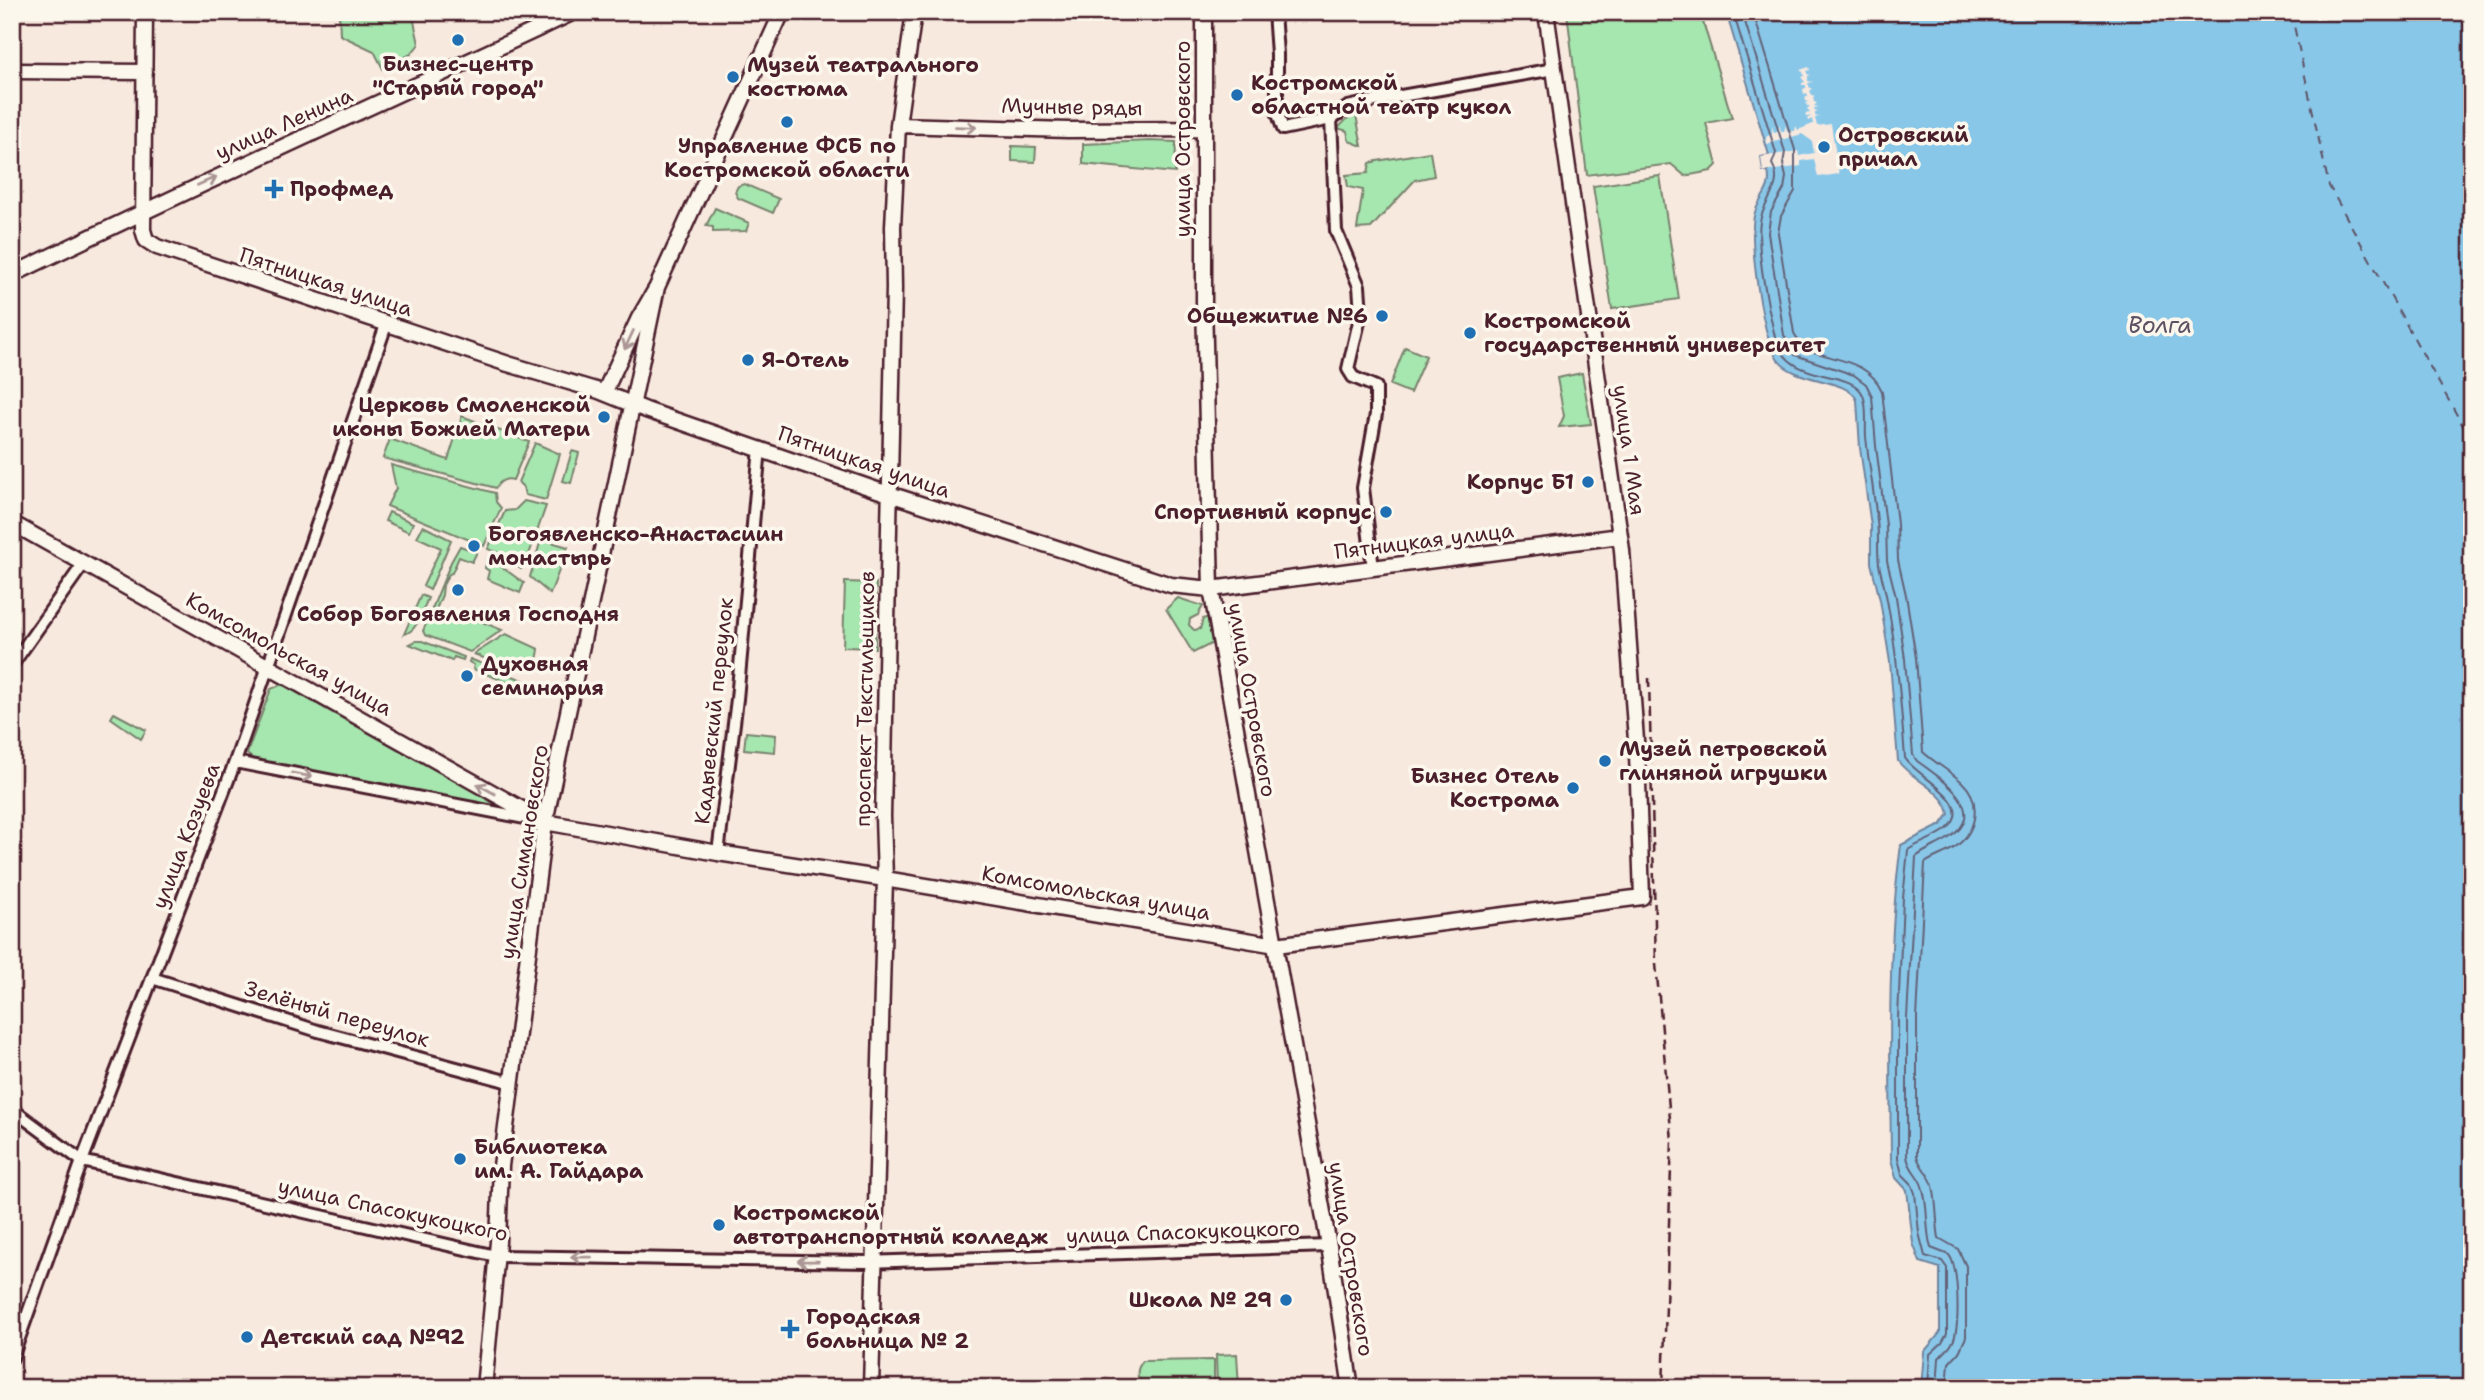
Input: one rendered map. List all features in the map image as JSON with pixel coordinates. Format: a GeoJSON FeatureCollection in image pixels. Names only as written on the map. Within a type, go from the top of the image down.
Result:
{"type":"FeatureCollection","features":[{"type":"Feature","properties":{"kind":"street","name":"Пятницкая улица"},"geometry":{"type":"LineString","coordinates":[[145,12],[143,230],[146,240],[156,247],[604,393],[889,494],[1171,586],[1210,589],[1620,537]]}},
{"type":"Feature","properties":{"kind":"street","name":"улица Ленина"},"geometry":{"type":"LineString","coordinates":[[12,275],[145,209],[356,115],[574,12]]}},
{"type":"Feature","properties":{"kind":"street","name":"улица Симановского"},"geometry":{"type":"LineString","coordinates":[[604,393],[639,318],[657,287],[782,12]]}},
{"type":"Feature","properties":{"kind":"street","name":"проспект Текстильщиков"},"geometry":{"type":"LineString","coordinates":[[871,1388],[885,879],[883,816],[893,227],[898,125],[914,12]]}},
{"type":"Feature","properties":{"kind":"street","name":"улица Островского"},"geometry":{"type":"LineString","coordinates":[[1203,12],[1204,302],[1210,589],[1276,945],[1351,1388]]}},
{"type":"Feature","properties":{"kind":"street"},"geometry":{"type":"LineString","coordinates":[[1274,12],[1277,111],[1283,129],[1331,119],[1349,107],[1384,99],[1554,69]]}},
{"type":"Feature","properties":{"kind":"street","name":"улица 1 Мая"},"geometry":{"type":"LineString","coordinates":[[1546,12],[1620,537],[1635,722],[1642,897]]}},
{"type":"Feature","properties":{"kind":"street"},"geometry":{"type":"LineString","coordinates":[[12,71],[145,72]]}},
{"type":"Feature","properties":{"kind":"street"},"geometry":{"type":"LineString","coordinates":[[1331,119],[1336,231],[1359,286],[1361,313],[1348,369],[1353,377],[1377,387],[1376,414],[1363,488],[1373,568]]}},
{"type":"Feature","properties":{"kind":"street","name":"Мучные ряды"},"geometry":{"type":"LineString","coordinates":[[898,125],[1068,130],[1203,129]]}},
{"type":"Feature","properties":{"kind":"street","name":"улица Симановского"},"geometry":{"type":"LineString","coordinates":[[484,1388],[501,1166],[545,822],[657,287]]}},
{"type":"Feature","properties":{"kind":"street","name":"улица Козуева"},"geometry":{"type":"LineString","coordinates":[[12,1358],[82,1161],[235,762],[386,324]]}},
{"type":"Feature","properties":{"kind":"street","name":"Кадыевский переулок"},"geometry":{"type":"LineString","coordinates":[[718,853],[737,699],[761,448]]}},
{"type":"Feature","properties":{"kind":"street","name":"Комсомольская улица"},"geometry":{"type":"LineString","coordinates":[[12,523],[545,822]]}},
{"type":"Feature","properties":{"kind":"street"},"geometry":{"type":"LineString","coordinates":[[12,665],[84,563]]}},
{"type":"Feature","properties":{"kind":"street","name":"Комсомольская улица"},"geometry":{"type":"LineString","coordinates":[[235,762],[718,853],[1276,945],[1642,897]]}},
{"type":"Feature","properties":{"kind":"street","name":"Зелёный переулок"},"geometry":{"type":"LineString","coordinates":[[152,978],[318,1031],[513,1083]]}},
{"type":"Feature","properties":{"kind":"street"},"geometry":{"type":"LineString","coordinates":[[12,1109],[82,1161]]}},
{"type":"Feature","properties":{"kind":"street","name":"улица Спасокукоцкого"},"geometry":{"type":"LineString","coordinates":[[82,1161],[496,1256],[876,1262],[1329,1246]]}},
{"type":"Feature","properties":{"kind":"green space"},"geometry":{"type":"Polygon","coordinates":[[[339,12],[412,12],[419,44],[411,54],[383,69],[374,51],[340,35],[339,12]]]}},
{"type":"Feature","properties":{"kind":"green space"},"geometry":{"type":"Polygon","coordinates":[[[1567,12],[1700,12],[1732,118],[1706,123],[1717,165],[1711,171],[1685,176],[1671,164],[1587,175],[1567,12]]]}},
{"type":"Feature","properties":{"kind":"green space"},"geometry":{"type":"Polygon","coordinates":[[[1356,115],[1362,146],[1349,141],[1347,131],[1338,128],[1348,118],[1356,115]]]}},
{"type":"Feature","properties":{"kind":"green space"},"geometry":{"type":"Polygon","coordinates":[[[1176,142],[1175,173],[1083,164],[1083,144],[1176,142]]]}},
{"type":"Feature","properties":{"kind":"green space"},"geometry":{"type":"Polygon","coordinates":[[[1012,146],[1036,147],[1035,162],[1012,161],[1012,146]]]}},
{"type":"Feature","properties":{"kind":"green space"},"geometry":{"type":"Polygon","coordinates":[[[1430,152],[1434,176],[1415,180],[1371,228],[1357,229],[1363,190],[1348,187],[1346,175],[1368,173],[1370,163],[1377,161],[1430,152]]]}},
{"type":"Feature","properties":{"kind":"green space"},"geometry":{"type":"Polygon","coordinates":[[[1660,176],[1679,299],[1612,309],[1593,186],[1660,176]]]}},
{"type":"Feature","properties":{"kind":"green space"},"geometry":{"type":"Polygon","coordinates":[[[744,184],[779,199],[773,213],[738,198],[735,192],[738,186],[744,184]]]}},
{"type":"Feature","properties":{"kind":"green space"},"geometry":{"type":"Polygon","coordinates":[[[715,208],[749,223],[746,231],[713,232],[713,227],[706,226],[715,208]]]}},
{"type":"Feature","properties":{"kind":"green space"},"geometry":{"type":"Polygon","coordinates":[[[1405,347],[1426,356],[1410,393],[1390,385],[1405,347]]]}},
{"type":"Feature","properties":{"kind":"green space"},"geometry":{"type":"Polygon","coordinates":[[[1582,373],[1591,424],[1559,427],[1564,416],[1557,378],[1582,373]]]}},
{"type":"Feature","properties":{"kind":"green space"},"geometry":{"type":"Polygon","coordinates":[[[462,416],[529,442],[513,480],[503,481],[496,488],[383,458],[390,439],[448,460],[462,416]]]}},
{"type":"Feature","properties":{"kind":"green space"},"geometry":{"type":"Polygon","coordinates":[[[535,443],[560,454],[546,500],[525,495],[518,482],[535,443]]]}},
{"type":"Feature","properties":{"kind":"green space"},"geometry":{"type":"Polygon","coordinates":[[[572,451],[579,453],[571,483],[563,481],[572,451]]]}},
{"type":"Feature","properties":{"kind":"green space"},"geometry":{"type":"Polygon","coordinates":[[[391,465],[495,493],[496,502],[501,508],[484,546],[387,506],[396,488],[391,465]]]}},
{"type":"Feature","properties":{"kind":"green space"},"geometry":{"type":"Polygon","coordinates":[[[524,501],[546,506],[525,566],[521,569],[488,549],[505,511],[515,510],[524,501]]]}},
{"type":"Feature","properties":{"kind":"green space"},"geometry":{"type":"Polygon","coordinates":[[[389,512],[413,523],[409,532],[385,521],[389,512]]]}},
{"type":"Feature","properties":{"kind":"green space"},"geometry":{"type":"Polygon","coordinates":[[[423,526],[451,540],[430,590],[423,586],[441,548],[417,537],[423,526]]]}},
{"type":"Feature","properties":{"kind":"green space"},"geometry":{"type":"Polygon","coordinates":[[[544,540],[568,547],[550,594],[530,577],[540,543],[544,540]]]}},
{"type":"Feature","properties":{"kind":"green space"},"geometry":{"type":"Polygon","coordinates":[[[460,546],[477,552],[472,562],[459,557],[443,585],[435,612],[461,623],[465,615],[502,630],[470,652],[425,635],[423,631],[451,562],[460,546]]]}},
{"type":"Feature","properties":{"kind":"green space"},"geometry":{"type":"Polygon","coordinates":[[[488,557],[524,583],[520,593],[487,579],[489,571],[485,568],[488,557]]]}},
{"type":"Feature","properties":{"kind":"green space"},"geometry":{"type":"Polygon","coordinates":[[[845,582],[876,583],[875,648],[843,647],[845,582]]]}},
{"type":"Feature","properties":{"kind":"green space"},"geometry":{"type":"Polygon","coordinates":[[[421,595],[428,598],[416,625],[404,634],[421,595]]]}},
{"type":"Feature","properties":{"kind":"green space"},"geometry":{"type":"Polygon","coordinates":[[[1178,598],[1203,606],[1198,615],[1190,619],[1189,625],[1194,630],[1200,629],[1203,619],[1208,617],[1213,643],[1193,653],[1166,609],[1178,598]]]}},
{"type":"Feature","properties":{"kind":"green space"},"geometry":{"type":"Polygon","coordinates":[[[506,634],[539,649],[536,660],[530,667],[522,669],[502,666],[474,654],[506,634]]]}},
{"type":"Feature","properties":{"kind":"green space"},"geometry":{"type":"Polygon","coordinates":[[[416,641],[464,657],[463,660],[454,657],[452,661],[409,644],[416,641]]]}},
{"type":"Feature","properties":{"kind":"green space"},"geometry":{"type":"Polygon","coordinates":[[[470,659],[523,680],[519,687],[473,669],[474,665],[469,662],[470,659]]]}},
{"type":"Feature","properties":{"kind":"green space"},"geometry":{"type":"Polygon","coordinates":[[[285,683],[503,801],[500,810],[258,763],[247,754],[250,745],[271,689],[285,683]]]}},
{"type":"Feature","properties":{"kind":"green space"},"geometry":{"type":"Polygon","coordinates":[[[114,713],[146,730],[141,739],[111,718],[114,713]]]}},
{"type":"Feature","properties":{"kind":"green space"},"geometry":{"type":"Polygon","coordinates":[[[746,732],[776,735],[775,752],[744,749],[746,732]]]}},
{"type":"Feature","properties":{"kind":"green space"},"geometry":{"type":"Polygon","coordinates":[[[1237,1354],[1239,1388],[1217,1388],[1216,1355],[1237,1354]]]}},
{"type":"Feature","properties":{"kind":"green space"},"geometry":{"type":"Polygon","coordinates":[[[1214,1360],[1214,1388],[1145,1388],[1138,1378],[1143,1361],[1214,1360]]]}},
{"type":"Feature","properties":{"kind":"water","name":"Волга"},"geometry":{"type":"Polygon","coordinates":[[[1726,12],[2472,12],[2472,1388],[1921,1388],[1924,1352],[1940,1333],[1940,1268],[1920,1262],[1913,1243],[1907,1190],[1896,1178],[1891,1159],[1891,962],[1901,845],[1941,825],[1949,814],[1941,798],[1898,761],[1890,662],[1871,563],[1871,526],[1860,448],[1857,400],[1843,388],[1796,373],[1786,367],[1772,349],[1767,332],[1758,290],[1753,229],[1754,216],[1767,189],[1769,178],[1768,172],[1763,172],[1761,157],[1769,155],[1726,12]]]}},
{"type":"Feature","properties":{"kind":"pier"},"geometry":{"type":"Polygon","coordinates":[[[1809,67],[1807,74],[1811,75],[1808,76],[1808,81],[1813,82],[1808,83],[1810,88],[1813,88],[1810,91],[1817,103],[1814,106],[1819,107],[1814,108],[1818,112],[1815,116],[1819,117],[1815,118],[1817,126],[1831,124],[1839,174],[1818,177],[1814,159],[1801,161],[1801,166],[1763,172],[1761,157],[1798,151],[1799,156],[1814,153],[1812,141],[1802,134],[1767,144],[1766,137],[1772,134],[1772,126],[1774,133],[1779,131],[1779,124],[1781,131],[1784,131],[1786,125],[1787,132],[1788,128],[1795,131],[1796,126],[1798,130],[1813,124],[1812,119],[1807,119],[1811,116],[1806,117],[1805,114],[1810,113],[1807,109],[1810,106],[1806,103],[1809,102],[1805,97],[1808,96],[1803,89],[1806,85],[1802,85],[1805,82],[1800,70],[1809,67]]]}},
{"type":"Feature","properties":{"kind":"ferry route"},"geometry":{"type":"LineString","coordinates":[[2291,12],[2329,186],[2472,442]]}},
{"type":"Feature","properties":{"kind":"railway"},"geometry":{"type":"LineString","coordinates":[[1649,678],[1656,964],[1672,1141],[1663,1388]]}},
{"type":"Feature","properties":{"kind":"place","name":"Бизнес-центр \"Старый город\""},"geometry":{"type":"Point","coordinates":[458,40]}},
{"type":"Feature","properties":{"kind":"place","name":"Музей театрального костюма"},"geometry":{"type":"Point","coordinates":[733,77]}},
{"type":"Feature","properties":{"kind":"place","name":"Костромской областной театр кукол"},"geometry":{"type":"Point","coordinates":[1237,95]}},
{"type":"Feature","properties":{"kind":"place","name":"Управление ФСБ по Костромской области"},"geometry":{"type":"Point","coordinates":[787,122]}},
{"type":"Feature","properties":{"kind":"place","name":"Островский причал"},"geometry":{"type":"Point","coordinates":[1824,147]}},
{"type":"Feature","properties":{"kind":"place","name":"Профмед"},"geometry":{"type":"Point","coordinates":[274,189]}},
{"type":"Feature","properties":{"kind":"place","name":"Общежитие №6"},"geometry":{"type":"Point","coordinates":[1382,316]}},
{"type":"Feature","properties":{"kind":"place","name":"Костромской государственный университет"},"geometry":{"type":"Point","coordinates":[1470,333]}},
{"type":"Feature","properties":{"kind":"place","name":"Я-Отель"},"geometry":{"type":"Point","coordinates":[748,360]}},
{"type":"Feature","properties":{"kind":"place","name":"Церковь Смоленской иконы Божией Матери"},"geometry":{"type":"Point","coordinates":[604,417]}},
{"type":"Feature","properties":{"kind":"place","name":"Корпус Б1"},"geometry":{"type":"Point","coordinates":[1588,482]}},
{"type":"Feature","properties":{"kind":"place","name":"Спортивный корпус"},"geometry":{"type":"Point","coordinates":[1386,512]}},
{"type":"Feature","properties":{"kind":"place","name":"Богоявленско-Анастасиин монастырь"},"geometry":{"type":"Point","coordinates":[474,546]}},
{"type":"Feature","properties":{"kind":"place","name":"Собор Богоявления Господня"},"geometry":{"type":"Point","coordinates":[458,590]}},
{"type":"Feature","properties":{"kind":"place","name":"Духовная семинария"},"geometry":{"type":"Point","coordinates":[467,676]}},
{"type":"Feature","properties":{"kind":"place","name":"Музей петровской глиняной игрушки"},"geometry":{"type":"Point","coordinates":[1605,761]}},
{"type":"Feature","properties":{"kind":"place","name":"Бизнес Отель Кострома"},"geometry":{"type":"Point","coordinates":[1573,788]}},
{"type":"Feature","properties":{"kind":"place","name":"Библиотека им. А. Гайдара"},"geometry":{"type":"Point","coordinates":[460,1159]}},
{"type":"Feature","properties":{"kind":"place","name":"Костромской автотранспортный колледж"},"geometry":{"type":"Point","coordinates":[719,1225]}},
{"type":"Feature","properties":{"kind":"place","name":"Школа № 29"},"geometry":{"type":"Point","coordinates":[1286,1300]}},
{"type":"Feature","properties":{"kind":"place","name":"Городская больница № 2"},"geometry":{"type":"Point","coordinates":[790,1329]}},
{"type":"Feature","properties":{"kind":"place","name":"Детский сад №92"},"geometry":{"type":"Point","coordinates":[247,1337]}}]}
